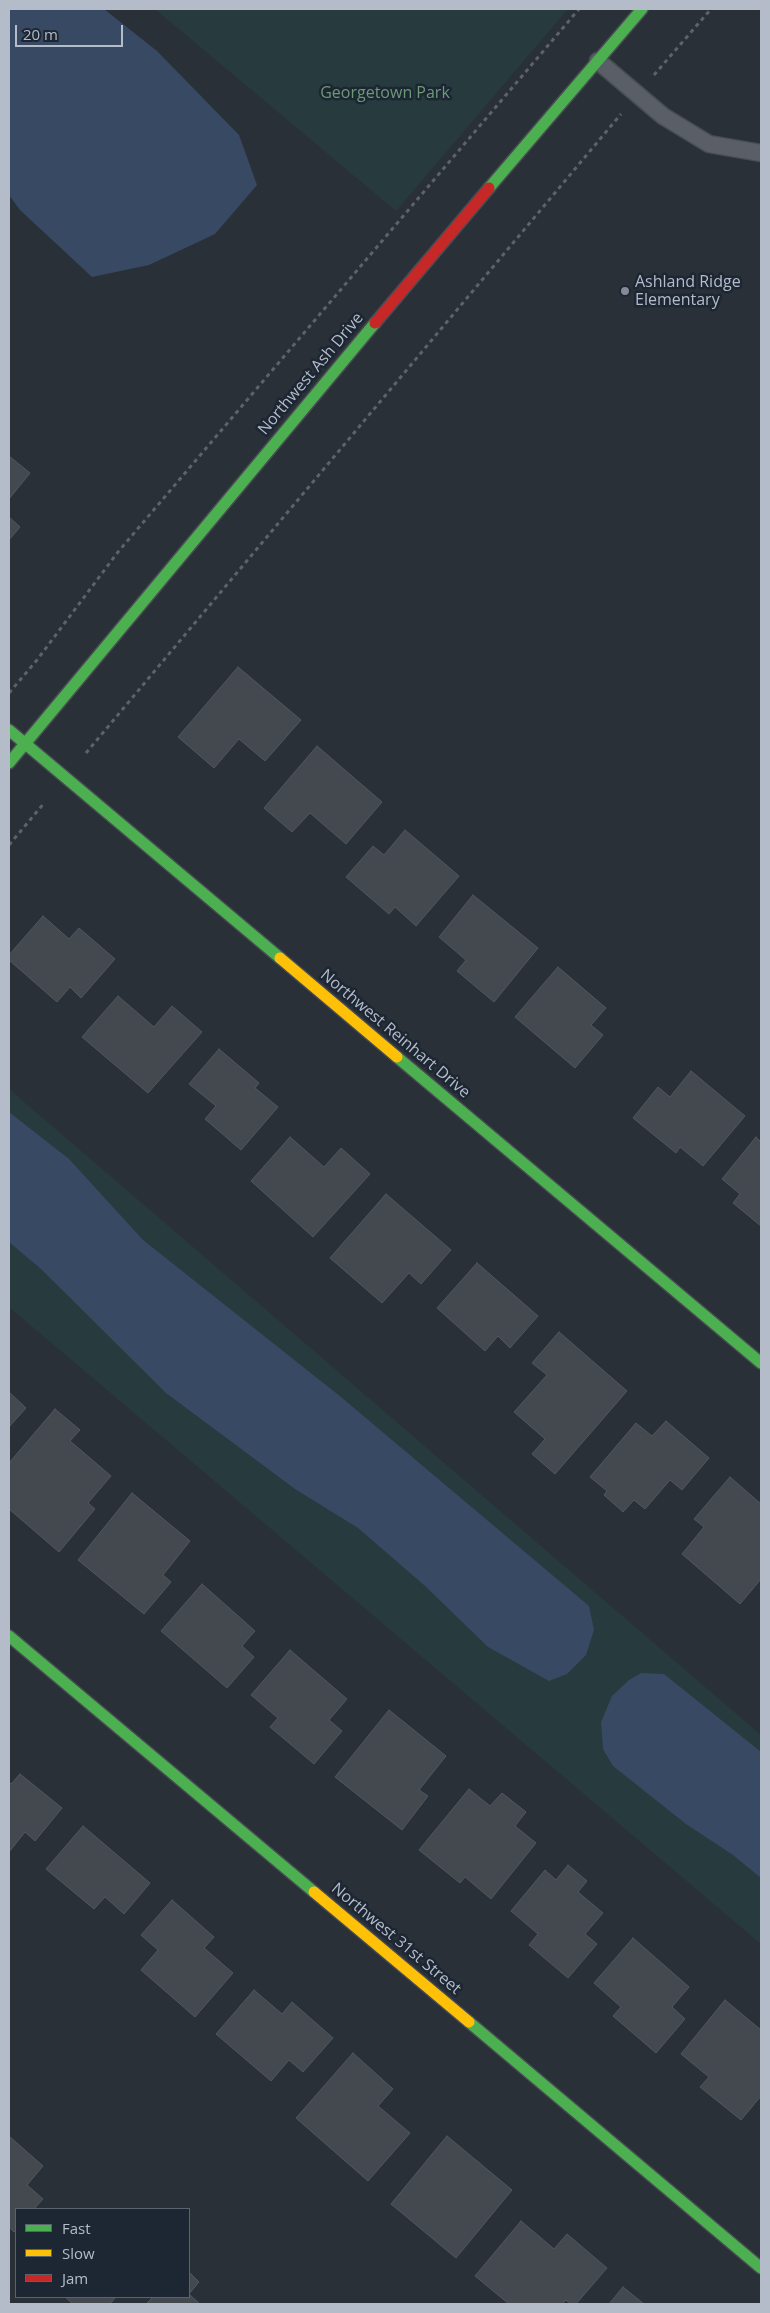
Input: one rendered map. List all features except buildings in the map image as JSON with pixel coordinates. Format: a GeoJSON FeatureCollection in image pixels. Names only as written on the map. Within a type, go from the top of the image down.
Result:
{"type":"FeatureCollection","features":[{"type":"Feature","properties":{"kind":"street","name":"Northwest Ash Drive"},"geometry":{"type":"LineString","coordinates":[[9,762],[410,280],[642,9]]}},
{"type":"Feature","properties":{"kind":"street","name":"Northwest Reinhart Drive"},"geometry":{"type":"LineString","coordinates":[[9,730],[761,1363]]}},
{"type":"Feature","properties":{"kind":"street","name":"Northwest 31st Street"},"geometry":{"type":"LineString","coordinates":[[9,1636],[761,2268]]}},
{"type":"Feature","properties":{"kind":"lane"},"geometry":{"type":"LineString","coordinates":[[598,61],[662,116],[709,144],[761,153]]}},
{"type":"Feature","properties":{"kind":"path"},"geometry":{"type":"LineString","coordinates":[[9,693],[37,660],[118,552],[579,9]]}},
{"type":"Feature","properties":{"kind":"path"},"geometry":{"type":"LineString","coordinates":[[9,845],[711,9]]}},
{"type":"Feature","properties":{"kind":"green space","name":"Georgetown Park"},"geometry":{"type":"Polygon","coordinates":[[[155,9],[568,9],[396,211],[155,9]]]}},
{"type":"Feature","properties":{"kind":"green space"},"geometry":{"type":"Polygon","coordinates":[[[9,1089],[761,1735],[761,1944],[9,1307],[9,1089]]]}},
{"type":"Feature","properties":{"kind":"water"},"geometry":{"type":"Polygon","coordinates":[[[9,9],[104,9],[157,51],[239,135],[257,185],[215,234],[149,265],[92,277],[20,210],[9,195],[9,9]]]}},
{"type":"Feature","properties":{"kind":"water"},"geometry":{"type":"Polygon","coordinates":[[[9,1112],[69,1159],[143,1240],[341,1397],[589,1606],[594,1630],[586,1655],[567,1674],[549,1681],[488,1647],[424,1585],[358,1528],[295,1489],[166,1393],[41,1269],[9,1242],[9,1112]]]}},
{"type":"Feature","properties":{"kind":"water"},"geometry":{"type":"Polygon","coordinates":[[[641,1673],[664,1674],[761,1752],[761,1878],[733,1855],[686,1824],[613,1766],[603,1749],[601,1722],[612,1696],[629,1680],[641,1673]]]}},
{"type":"Feature","properties":{"kind":"traffic: fast"},"geometry":{"type":"LineString","coordinates":[[489,188],[642,9]]}},
{"type":"Feature","properties":{"kind":"traffic: fast"},"geometry":{"type":"LineString","coordinates":[[9,763],[375,323]]}},
{"type":"Feature","properties":{"kind":"traffic: fast"},"geometry":{"type":"LineString","coordinates":[[9,730],[280,958]]}},
{"type":"Feature","properties":{"kind":"traffic: fast"},"geometry":{"type":"LineString","coordinates":[[397,1057],[761,1363]]}},
{"type":"Feature","properties":{"kind":"traffic: fast"},"geometry":{"type":"LineString","coordinates":[[9,1636],[314,1892]]}},
{"type":"Feature","properties":{"kind":"traffic: fast"},"geometry":{"type":"LineString","coordinates":[[469,2022],[761,2268]]}},
{"type":"Feature","properties":{"kind":"traffic: slow"},"geometry":{"type":"LineString","coordinates":[[280,958],[397,1057]]}},
{"type":"Feature","properties":{"kind":"traffic: slow"},"geometry":{"type":"LineString","coordinates":[[314,1892],[469,2022]]}},
{"type":"Feature","properties":{"kind":"traffic: jam"},"geometry":{"type":"LineString","coordinates":[[375,323],[489,188]]}},
{"type":"Feature","properties":{"kind":"place","name":"Ashland Ridge Elementary"},"geometry":{"type":"Point","coordinates":[625,291]}}]}
